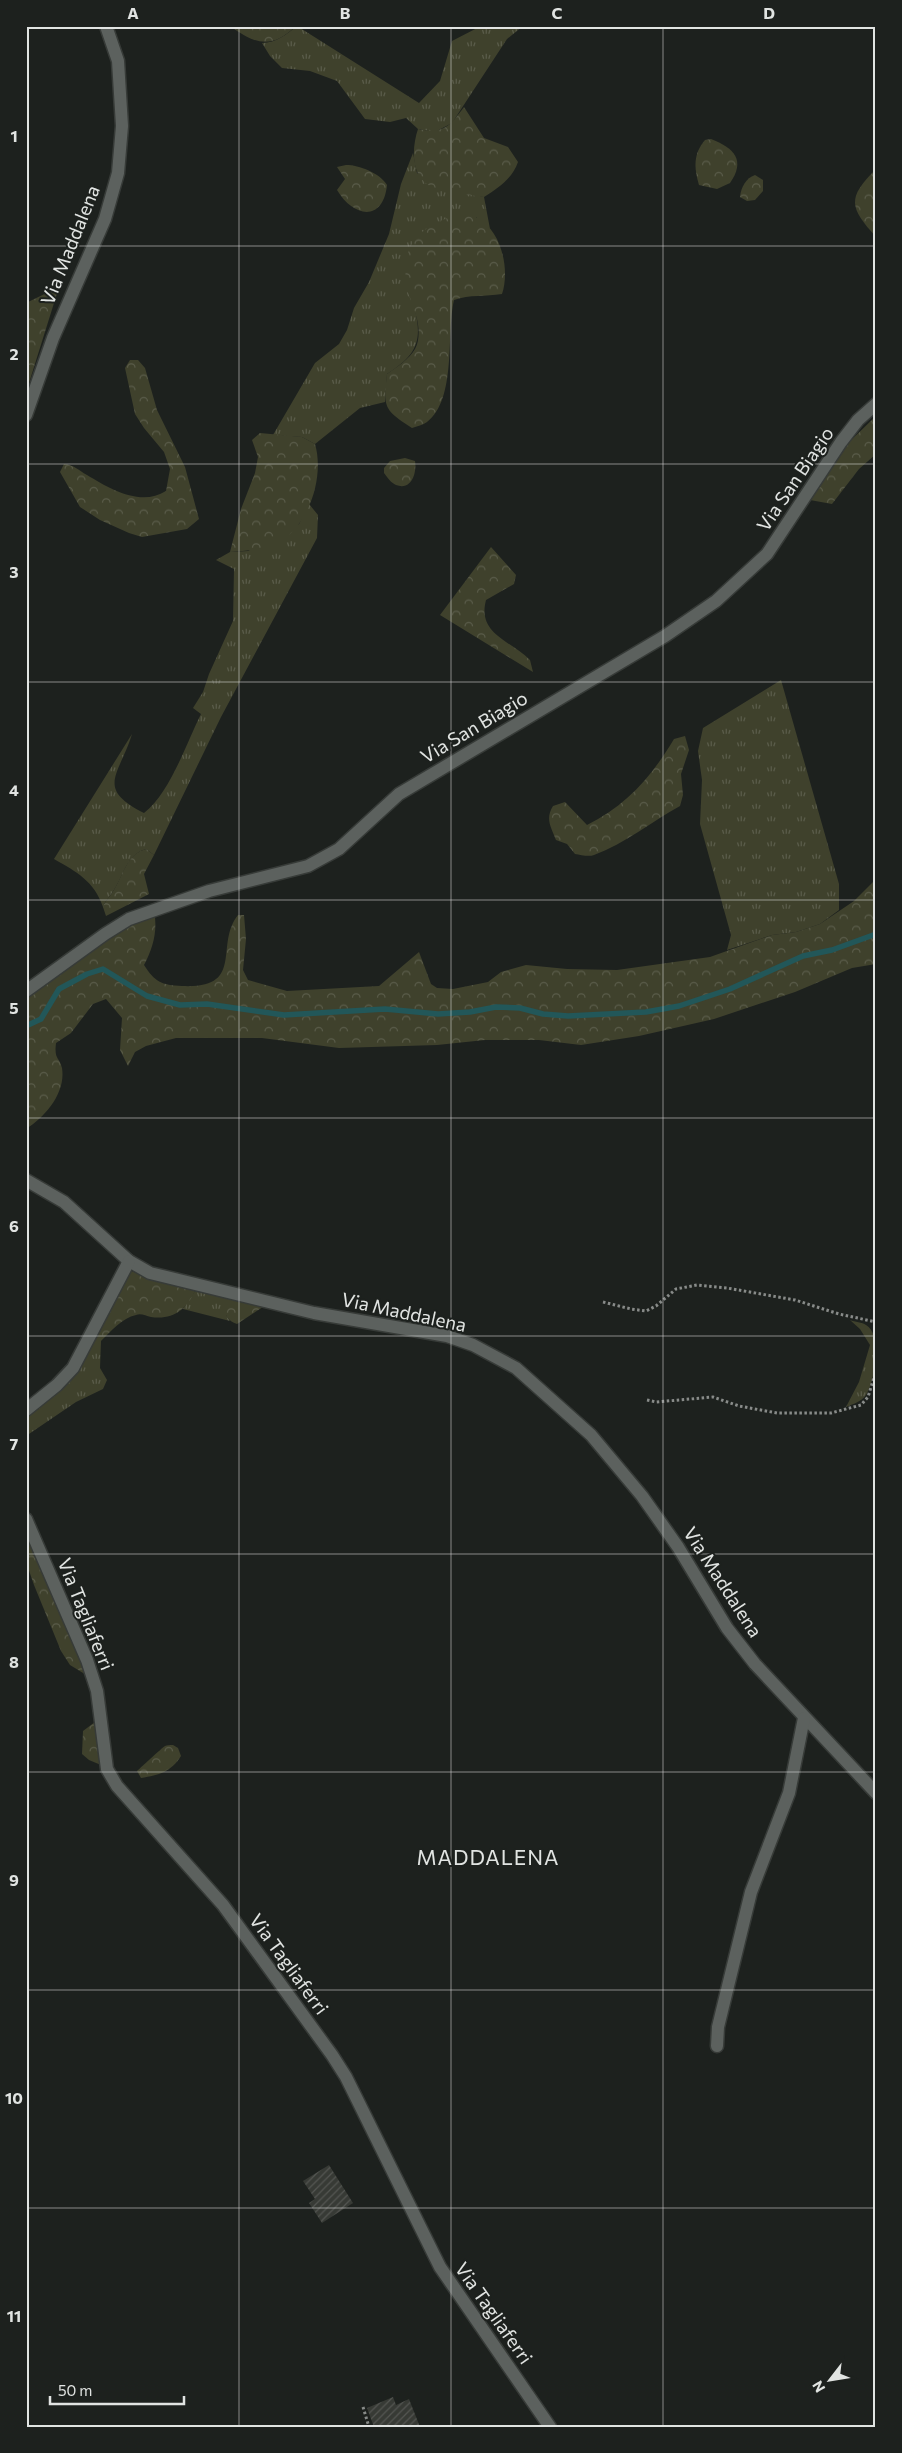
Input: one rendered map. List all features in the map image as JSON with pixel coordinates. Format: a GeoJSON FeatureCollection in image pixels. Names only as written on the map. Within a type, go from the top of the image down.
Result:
{"type":"FeatureCollection","features":[{"type":"Feature","properties":{"kind":"street","name":"Via Maddalena"},"geometry":{"type":"LineString","coordinates":[[26,415],[52,338],[105,219],[118,173],[122,126],[118,61],[106,26]]}},
{"type":"Feature","properties":{"kind":"street","name":"Via San Biagio"},"geometry":{"type":"LineString","coordinates":[[26,991],[129,919],[209,891],[308,866],[323,859],[360,831],[399,794],[665,636],[716,601],[767,554],[840,442],[858,420],[876,404]]}},
{"type":"Feature","properties":{"kind":"street","name":"Via Maddalena"},"geometry":{"type":"LineString","coordinates":[[26,1180],[64,1202],[129,1261],[150,1273],[314,1313],[447,1336],[473,1345],[516,1368],[591,1435],[642,1496],[678,1547],[727,1628],[755,1664],[876,1793]]}},
{"type":"Feature","properties":{"kind":"street"},"geometry":{"type":"LineString","coordinates":[[26,1410],[57,1385],[73,1368],[129,1261]]}},
{"type":"Feature","properties":{"kind":"street","name":"Via Tagliaferri"},"geometry":{"type":"LineString","coordinates":[[26,1519],[87,1660],[97,1691],[107,1769],[117,1786],[223,1905],[332,2055],[346,2078],[440,2267],[550,2427]]}},
{"type":"Feature","properties":{"kind":"street"},"geometry":{"type":"LineString","coordinates":[[717,2046],[718,2027],[752,1892],[790,1793],[804,1718]]}},
{"type":"Feature","properties":{"kind":"path"},"geometry":{"type":"LineString","coordinates":[[603,1302],[646,1310],[656,1306],[676,1289],[697,1285],[720,1287],[795,1300],[839,1314],[876,1322]]}},
{"type":"Feature","properties":{"kind":"path"},"geometry":{"type":"LineString","coordinates":[[647,1400],[656,1402],[700,1396],[713,1397],[739,1406],[777,1413],[831,1413],[861,1405],[868,1397],[876,1371]]}},
{"type":"Feature","properties":{"kind":"path"},"geometry":{"type":"LineString","coordinates":[[363,2408],[369,2427]]}},
{"type":"Feature","properties":{"kind":"green space"},"geometry":{"type":"Polygon","coordinates":[[[230,26],[296,26],[279,38],[264,42],[248,37],[230,26]]]}},
{"type":"Feature","properties":{"kind":"green space"},"geometry":{"type":"Polygon","coordinates":[[[297,26],[419,103],[440,81],[452,41],[481,26],[523,26],[507,39],[452,123],[435,132],[418,129],[406,118],[390,122],[365,119],[337,81],[310,71],[282,68],[270,56],[262,43],[277,40],[297,26]]]}},
{"type":"Feature","properties":{"kind":"green space"},"geometry":{"type":"Polygon","coordinates":[[[464,107],[484,138],[508,147],[518,162],[508,178],[484,197],[430,186],[419,175],[414,160],[418,129],[440,130],[450,124],[464,107]]]}},
{"type":"Feature","properties":{"kind":"green space"},"geometry":{"type":"Polygon","coordinates":[[[711,139],[726,146],[737,161],[735,175],[730,183],[717,189],[699,185],[696,173],[698,151],[705,140],[711,139]]]}},
{"type":"Feature","properties":{"kind":"green space"},"geometry":{"type":"Polygon","coordinates":[[[413,153],[417,173],[452,190],[484,197],[490,229],[476,217],[415,310],[418,331],[417,340],[410,355],[387,374],[385,402],[360,408],[315,444],[302,437],[273,435],[315,363],[339,344],[347,330],[354,308],[369,282],[389,234],[401,184],[413,153]]]}},
{"type":"Feature","properties":{"kind":"green space"},"geometry":{"type":"Polygon","coordinates":[[[346,165],[369,170],[384,181],[387,185],[380,206],[366,212],[351,206],[344,199],[337,190],[345,179],[337,167],[346,165]]]}},
{"type":"Feature","properties":{"kind":"green space"},"geometry":{"type":"Polygon","coordinates":[[[876,169],[876,237],[856,210],[855,203],[856,195],[860,188],[876,169]]]}},
{"type":"Feature","properties":{"kind":"green space"},"geometry":{"type":"Polygon","coordinates":[[[755,175],[763,180],[763,191],[755,200],[747,201],[740,197],[741,190],[744,183],[755,175]]]}},
{"type":"Feature","properties":{"kind":"green space"},"geometry":{"type":"Polygon","coordinates":[[[455,215],[478,218],[493,232],[502,252],[504,263],[505,274],[502,294],[454,300],[449,365],[443,398],[436,412],[427,422],[412,428],[396,417],[387,407],[385,394],[387,374],[410,356],[417,345],[419,330],[406,282],[407,256],[416,238],[423,231],[455,215]]]}},
{"type":"Feature","properties":{"kind":"green space"},"geometry":{"type":"Polygon","coordinates":[[[59,287],[29,383],[26,391],[26,303],[59,287]]]}},
{"type":"Feature","properties":{"kind":"green space"},"geometry":{"type":"Polygon","coordinates":[[[130,360],[138,360],[145,368],[157,410],[185,467],[199,519],[187,529],[142,537],[100,520],[80,507],[60,472],[64,464],[71,465],[116,490],[136,497],[156,495],[166,491],[170,469],[164,452],[135,414],[125,368],[130,360]]]}},
{"type":"Feature","properties":{"kind":"green space"},"geometry":{"type":"Polygon","coordinates":[[[876,416],[876,454],[859,469],[832,504],[810,500],[845,446],[876,416]]]}},
{"type":"Feature","properties":{"kind":"green space"},"geometry":{"type":"Polygon","coordinates":[[[260,433],[302,437],[315,444],[318,469],[313,495],[302,520],[285,538],[266,547],[230,552],[241,509],[255,473],[258,457],[252,440],[260,433]]]}},
{"type":"Feature","properties":{"kind":"green space"},"geometry":{"type":"Polygon","coordinates":[[[405,458],[415,461],[414,475],[410,483],[401,486],[396,485],[384,473],[384,468],[390,461],[405,458]]]}},
{"type":"Feature","properties":{"kind":"green space"},"geometry":{"type":"Polygon","coordinates":[[[309,504],[318,515],[317,538],[221,717],[154,855],[146,849],[139,852],[129,861],[103,907],[95,890],[84,878],[54,859],[132,734],[117,771],[115,788],[120,796],[129,804],[144,813],[162,793],[177,767],[201,714],[193,708],[203,692],[233,621],[234,569],[216,560],[230,552],[248,551],[299,524],[309,504]]]}},
{"type":"Feature","properties":{"kind":"green space"},"geometry":{"type":"Polygon","coordinates":[[[491,547],[516,575],[514,584],[486,600],[484,612],[486,621],[497,635],[530,660],[533,672],[440,615],[491,547]]]}},
{"type":"Feature","properties":{"kind":"green space"},"geometry":{"type":"Polygon","coordinates":[[[781,680],[839,884],[839,910],[820,924],[796,932],[772,935],[727,950],[731,935],[700,824],[702,780],[698,751],[703,728],[781,680]]]}},
{"type":"Feature","properties":{"kind":"green space"},"geometry":{"type":"Polygon","coordinates":[[[685,736],[689,750],[681,774],[683,795],[680,806],[617,845],[592,856],[575,854],[567,844],[556,840],[549,819],[553,806],[565,802],[587,825],[614,809],[626,799],[657,765],[674,739],[685,736]]]}},
{"type":"Feature","properties":{"kind":"green space"},"geometry":{"type":"Polygon","coordinates":[[[146,849],[154,855],[144,874],[149,894],[106,916],[103,907],[129,861],[139,852],[146,849]]]}},
{"type":"Feature","properties":{"kind":"green space"},"geometry":{"type":"Polygon","coordinates":[[[876,879],[876,964],[852,968],[795,992],[714,1019],[639,1036],[581,1045],[539,1040],[485,1040],[437,1045],[339,1048],[262,1038],[176,1038],[146,1046],[135,1052],[128,1066],[120,1050],[122,1018],[106,999],[93,1004],[71,1033],[56,1043],[56,1055],[62,1068],[61,1086],[47,1111],[26,1129],[26,994],[89,950],[154,911],[154,939],[144,965],[155,979],[169,985],[202,985],[214,980],[222,973],[231,927],[238,915],[244,915],[246,939],[243,970],[248,980],[287,991],[379,986],[419,952],[431,984],[437,988],[453,989],[488,982],[501,972],[526,965],[567,969],[617,970],[710,957],[772,935],[796,932],[820,924],[854,901],[876,879]]]}},
{"type":"Feature","properties":{"kind":"green space"},"geometry":{"type":"Polygon","coordinates":[[[127,1269],[143,1276],[195,1291],[187,1304],[172,1315],[159,1318],[140,1314],[126,1319],[117,1325],[101,1341],[89,1341],[127,1269]]]}},
{"type":"Feature","properties":{"kind":"green space"},"geometry":{"type":"Polygon","coordinates":[[[195,1291],[230,1298],[226,1315],[230,1321],[183,1309],[195,1291]]]}},
{"type":"Feature","properties":{"kind":"green space"},"geometry":{"type":"Polygon","coordinates":[[[230,1298],[266,1305],[237,1324],[228,1318],[224,1310],[224,1303],[230,1298]]]}},
{"type":"Feature","properties":{"kind":"green space"},"geometry":{"type":"Polygon","coordinates":[[[850,1320],[864,1324],[871,1330],[876,1348],[876,1358],[872,1380],[866,1395],[859,1401],[846,1407],[859,1382],[870,1345],[860,1329],[850,1320]]]}},
{"type":"Feature","properties":{"kind":"green space"},"geometry":{"type":"Polygon","coordinates":[[[89,1341],[101,1341],[100,1368],[107,1380],[103,1389],[76,1402],[26,1436],[26,1412],[89,1341]]]}},
{"type":"Feature","properties":{"kind":"green space"},"geometry":{"type":"Polygon","coordinates":[[[26,1525],[88,1676],[70,1665],[61,1651],[26,1562],[26,1525]]]}},
{"type":"Feature","properties":{"kind":"green space"},"geometry":{"type":"Polygon","coordinates":[[[95,1722],[101,1765],[89,1760],[82,1754],[83,1731],[95,1722]]]}},
{"type":"Feature","properties":{"kind":"green space"},"geometry":{"type":"Polygon","coordinates":[[[173,1745],[178,1748],[181,1756],[173,1766],[159,1774],[141,1778],[137,1771],[165,1746],[173,1745]]]}},
{"type":"Feature","properties":{"kind":"building"},"geometry":{"type":"Polygon","coordinates":[[[329,2165],[353,2203],[322,2223],[309,2203],[315,2199],[303,2181],[329,2165]]]}},
{"type":"Feature","properties":{"kind":"building"},"geometry":{"type":"Polygon","coordinates":[[[393,2397],[396,2405],[409,2399],[420,2427],[374,2427],[367,2408],[393,2397]]]}},
{"type":"Feature","properties":{"kind":"waterway"},"geometry":{"type":"LineString","coordinates":[[26,1026],[41,1019],[59,989],[87,974],[103,969],[147,996],[180,1005],[207,1004],[284,1015],[385,1009],[438,1014],[470,1012],[496,1007],[520,1008],[543,1014],[568,1016],[646,1012],[679,1006],[730,989],[803,956],[832,950],[876,934]]}},
{"type":"Feature","properties":{"kind":"district","name":"MADDALENA"},"geometry":{"type":"Point","coordinates":[488,1858]}}]}
